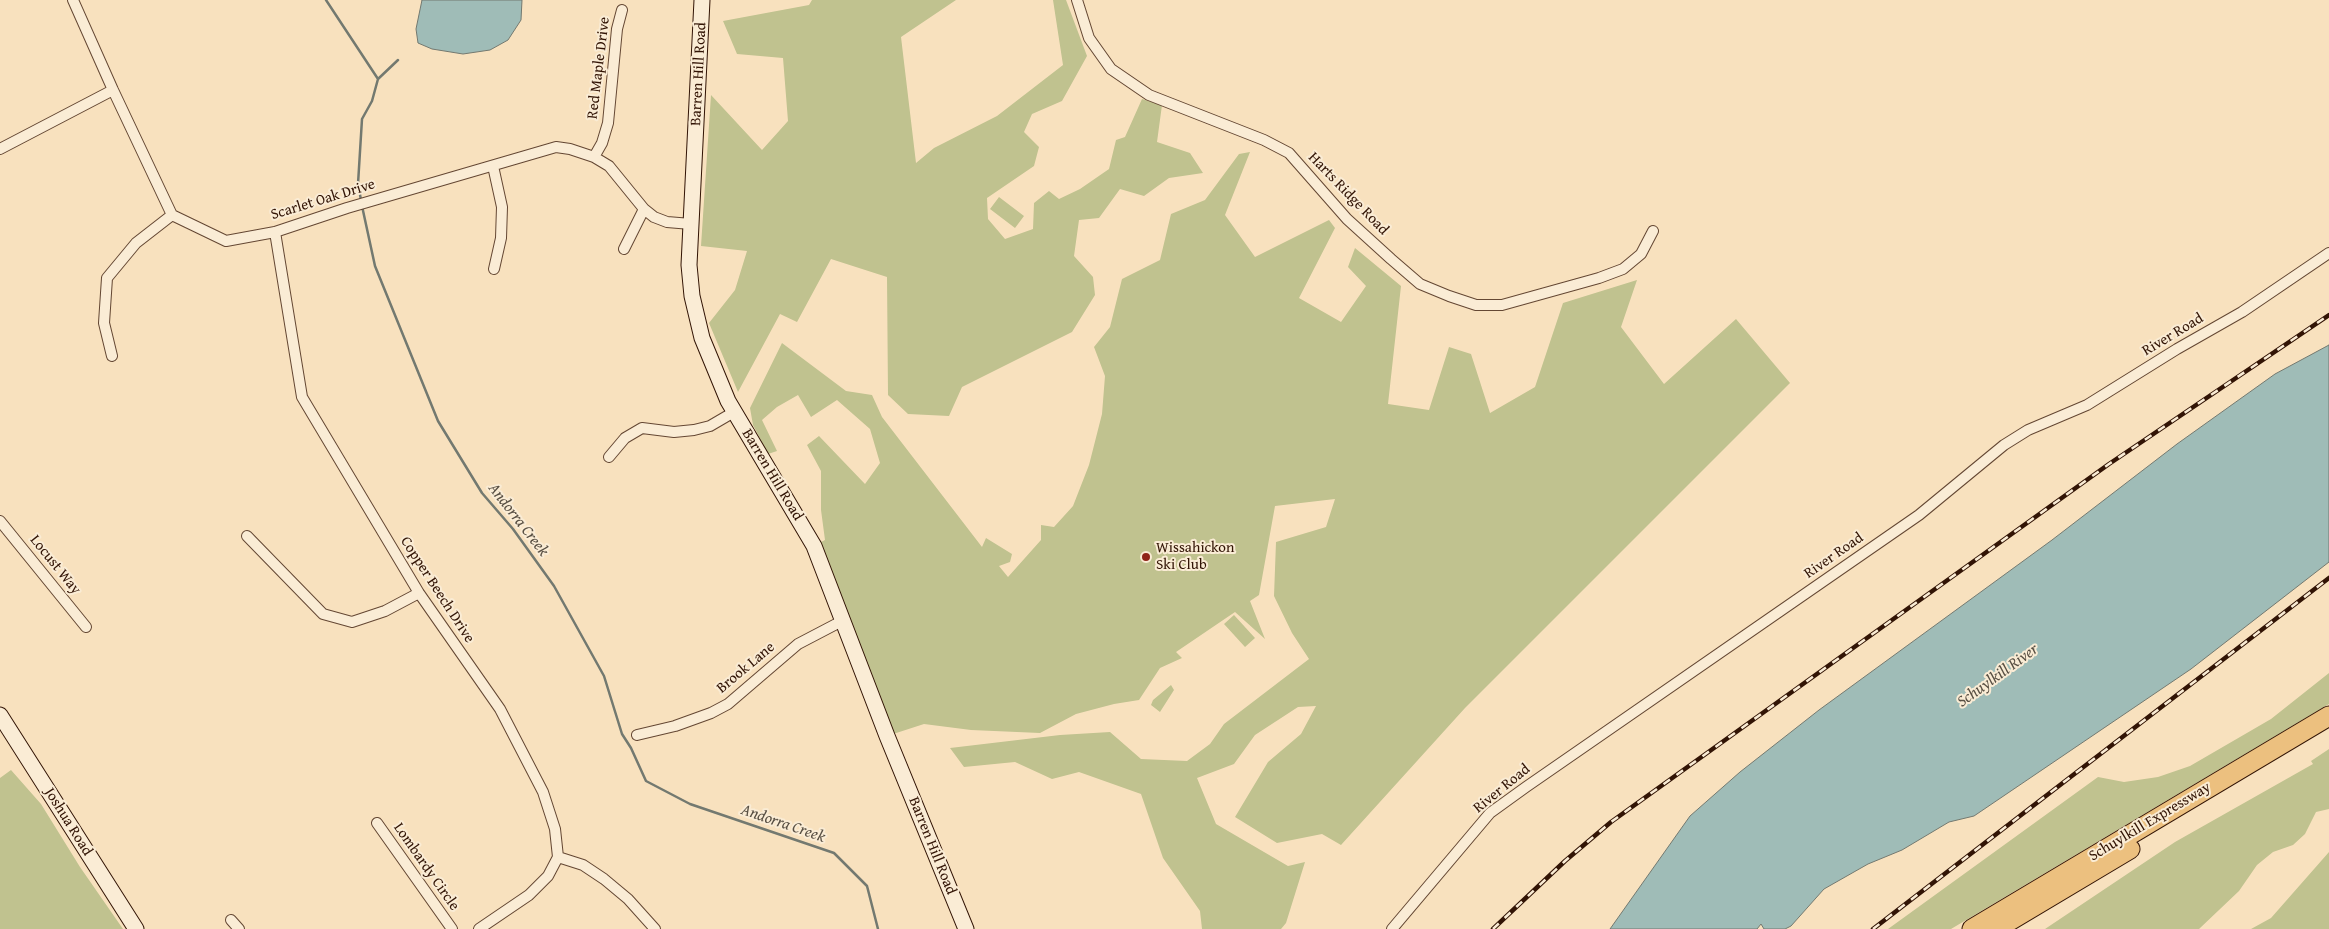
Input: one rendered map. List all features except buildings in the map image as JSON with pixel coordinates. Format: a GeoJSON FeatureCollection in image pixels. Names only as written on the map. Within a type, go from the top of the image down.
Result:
{"type":"FeatureCollection","features":[{"type":"Feature","properties":{"kind":"highway","name":"Schuylkill Expressway"},"geometry":{"type":"LineString","coordinates":[[1972,929],[2329,716]]}},
{"type":"Feature","properties":{"kind":"highway","name":"Schuylkill Expressway"},"geometry":{"type":"LineString","coordinates":[[1996,929],[2329,729]]}},
{"type":"Feature","properties":{"kind":"street"},"geometry":{"type":"LineString","coordinates":[[73,0],[172,215],[136,243],[107,278],[104,323],[112,356]]}},
{"type":"Feature","properties":{"kind":"street","name":"Barren Hill Road"},"geometry":{"type":"LineString","coordinates":[[702,0],[689,273],[695,311],[710,362],[734,412],[810,538],[966,929]]}},
{"type":"Feature","properties":{"kind":"street","name":"Harts Ridge Road"},"geometry":{"type":"LineString","coordinates":[[1078,0],[1090,38],[1111,69],[1149,95],[1264,140],[1290,153],[1347,219],[1369,239],[1420,284],[1448,296],[1476,305],[1502,305],[1599,278],[1624,269],[1641,254],[1653,232]]}},
{"type":"Feature","properties":{"kind":"street","name":"Red Maple Drive"},"geometry":{"type":"LineString","coordinates":[[594,157],[602,143],[608,123],[617,29],[622,10]]}},
{"type":"Feature","properties":{"kind":"street"},"geometry":{"type":"LineString","coordinates":[[0,149],[113,90]]}},
{"type":"Feature","properties":{"kind":"street","name":"Scarlet Oak Drive"},"geometry":{"type":"LineString","coordinates":[[172,215],[226,241],[275,232],[347,208],[556,147],[594,157],[614,172],[644,209],[661,220],[691,224]]}},
{"type":"Feature","properties":{"kind":"street"},"geometry":{"type":"LineString","coordinates":[[493,166],[502,207],[501,238],[494,269]]}},
{"type":"Feature","properties":{"kind":"street"},"geometry":{"type":"LineString","coordinates":[[624,250],[644,209]]}},
{"type":"Feature","properties":{"kind":"street","name":"Copper Beech Drive"},"geometry":{"type":"LineString","coordinates":[[275,232],[302,397],[419,593],[500,709],[543,792],[556,829],[558,857]]}},
{"type":"Feature","properties":{"kind":"street","name":"River Road"},"geometry":{"type":"LineString","coordinates":[[1392,929],[1490,813],[1526,787],[1919,515],[2004,445],[2028,430],[2087,406],[2177,349],[2242,312],[2329,253]]}},
{"type":"Feature","properties":{"kind":"street"},"geometry":{"type":"LineString","coordinates":[[609,457],[625,438],[642,428],[674,432],[694,430],[710,426],[734,412]]}},
{"type":"Feature","properties":{"kind":"street","name":"Locust Way"},"geometry":{"type":"LineString","coordinates":[[0,521],[86,627]]}},
{"type":"Feature","properties":{"kind":"street"},"geometry":{"type":"LineString","coordinates":[[246,536],[324,614],[352,622],[385,612],[419,593]]}},
{"type":"Feature","properties":{"kind":"street","name":"Brook Lane"},"geometry":{"type":"LineString","coordinates":[[637,735],[675,726],[720,709],[798,644],[842,621]]}},
{"type":"Feature","properties":{"kind":"street","name":"Joshua Road"},"geometry":{"type":"LineString","coordinates":[[0,715],[136,929]]}},
{"type":"Feature","properties":{"kind":"street","name":"Lombardy Circle"},"geometry":{"type":"LineString","coordinates":[[376,823],[452,929]]}},
{"type":"Feature","properties":{"kind":"street"},"geometry":{"type":"LineString","coordinates":[[479,929],[529,896],[548,876],[558,857],[583,865],[604,879],[628,899],[654,929]]}},
{"type":"Feature","properties":{"kind":"street"},"geometry":{"type":"LineString","coordinates":[[231,920],[239,929]]}},
{"type":"Feature","properties":{"kind":"green space"},"geometry":{"type":"Polygon","coordinates":[[[812,0],[956,0],[901,37],[916,163],[934,148],[997,116],[1063,65],[1053,0],[1066,0],[1087,56],[1062,101],[1032,114],[1024,132],[1039,147],[1034,166],[987,198],[988,219],[1005,239],[1033,229],[1034,203],[1049,191],[1059,199],[1080,189],[1109,169],[1116,140],[1125,137],[1142,99],[1162,105],[1157,142],[1190,153],[1203,173],[1169,178],[1144,196],[1120,189],[1099,218],[1079,220],[1074,256],[1093,277],[1095,295],[1072,332],[962,387],[949,416],[908,414],[888,395],[887,277],[831,259],[797,322],[780,314],[738,392],[709,323],[735,290],[747,251],[701,246],[711,95],[762,150],[788,121],[783,58],[737,54],[723,21],[809,5],[812,0]]]}},
{"type":"Feature","properties":{"kind":"green space"},"geometry":{"type":"Polygon","coordinates":[[[1250,152],[1225,215],[1255,257],[1329,220],[1335,228],[1299,298],[1341,322],[1366,286],[1348,267],[1355,248],[1401,286],[1388,404],[1429,410],[1449,347],[1471,354],[1490,413],[1535,387],[1563,303],[1637,280],[1621,327],[1664,384],[1736,319],[1790,383],[1465,708],[1341,845],[1322,834],[1277,843],[1235,817],[1268,762],[1301,734],[1316,706],[1298,707],[1255,735],[1234,764],[1197,778],[1216,824],[1288,866],[1305,862],[1286,923],[1281,929],[1202,929],[1200,911],[1163,858],[1141,794],[1079,772],[1052,779],[1015,762],[964,767],[950,748],[1060,735],[1110,732],[1141,759],[1187,761],[1210,744],[1224,724],[1309,659],[1292,633],[1274,596],[1276,542],[1326,527],[1335,499],[1275,506],[1259,595],[1250,601],[1265,639],[1235,612],[1176,652],[1182,658],[1160,668],[1139,700],[1114,704],[1076,714],[1040,733],[971,730],[924,724],[887,736],[819,543],[825,540],[821,510],[821,471],[807,445],[819,436],[865,484],[880,463],[870,429],[837,400],[811,417],[798,395],[777,407],[762,420],[777,451],[768,454],[753,425],[750,408],[782,343],[846,391],[872,395],[882,417],[982,547],[986,538],[1012,554],[1010,562],[999,566],[1008,577],[1041,540],[1041,525],[1054,527],[1073,506],[1089,465],[1102,414],[1105,376],[1094,347],[1110,327],[1122,279],[1160,260],[1171,214],[1205,200],[1239,154],[1250,152]]]}},
{"type":"Feature","properties":{"kind":"green space"},"geometry":{"type":"Polygon","coordinates":[[[999,197],[1024,216],[1015,228],[990,209],[999,197]]]}},
{"type":"Feature","properties":{"kind":"green space"},"geometry":{"type":"Polygon","coordinates":[[[1234,615],[1255,638],[1245,647],[1224,624],[1234,615]]]}},
{"type":"Feature","properties":{"kind":"green space"},"geometry":{"type":"Polygon","coordinates":[[[2329,673],[2329,704],[1951,929],[1888,929],[2098,777],[2124,782],[2158,777],[2190,766],[2271,719],[2329,673]]]}},
{"type":"Feature","properties":{"kind":"green space"},"geometry":{"type":"Polygon","coordinates":[[[1171,685],[1174,690],[1160,712],[1151,705],[1153,700],[1171,685]]]}},
{"type":"Feature","properties":{"kind":"green space"},"geometry":{"type":"Polygon","coordinates":[[[2329,749],[2329,809],[2316,812],[2305,834],[2293,845],[2273,852],[2257,865],[2239,891],[2199,929],[2045,929],[2175,842],[2313,764],[2311,761],[2329,749]]]}},
{"type":"Feature","properties":{"kind":"green space"},"geometry":{"type":"Polygon","coordinates":[[[11,770],[41,804],[80,867],[123,929],[0,929],[0,778],[11,770]]]}},
{"type":"Feature","properties":{"kind":"green space"},"geometry":{"type":"Polygon","coordinates":[[[2329,852],[2329,929],[2251,929],[2271,918],[2329,852]]]}},
{"type":"Feature","properties":{"kind":"water"},"geometry":{"type":"Polygon","coordinates":[[[422,0],[522,0],[521,20],[508,40],[490,50],[463,54],[432,49],[418,43],[416,29],[422,0]]]}},
{"type":"Feature","properties":{"kind":"water","name":"Schuylkill River"},"geometry":{"type":"Polygon","coordinates":[[[2329,345],[2329,562],[2191,669],[1974,816],[1949,822],[1902,850],[1868,864],[1824,889],[1791,926],[1785,929],[1764,929],[1761,924],[1757,929],[1610,929],[1690,816],[1740,772],[1819,710],[2052,540],[2177,444],[2275,374],[2329,345]]]}},
{"type":"Feature","properties":{"kind":"waterway","name":"Andorra Creek"},"geometry":{"type":"LineString","coordinates":[[326,0],[378,79],[372,101],[362,119],[358,184],[361,200]]}},
{"type":"Feature","properties":{"kind":"waterway"},"geometry":{"type":"LineString","coordinates":[[378,79],[398,60]]}},
{"type":"Feature","properties":{"kind":"waterway","name":"Andorra Creek"},"geometry":{"type":"LineString","coordinates":[[362,206],[375,266],[438,421],[482,493],[513,529],[554,586],[604,676],[622,734],[631,748],[646,781],[690,804],[834,853],[867,886],[878,929]]}},
{"type":"Feature","properties":{"kind":"railway"},"geometry":{"type":"LineString","coordinates":[[1493,929],[1565,861],[1611,822],[2109,464],[2329,315]]}},
{"type":"Feature","properties":{"kind":"railway"},"geometry":{"type":"LineString","coordinates":[[1873,929],[2329,578]]}},
{"type":"Feature","properties":{"kind":"place","name":"Wissahickon Ski Club"},"geometry":{"type":"Point","coordinates":[1146,557]}}]}
